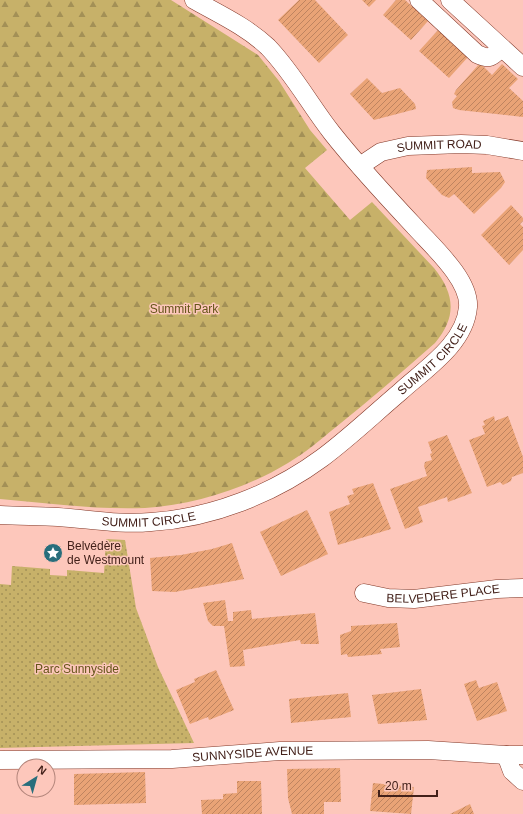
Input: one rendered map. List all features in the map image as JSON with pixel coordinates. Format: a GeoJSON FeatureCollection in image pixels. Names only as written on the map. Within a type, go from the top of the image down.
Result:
{"type":"FeatureCollection","features":[{"type":"Feature","properties":{"kind":"street","name":"SUMMIT CIRCLE"},"geometry":{"type":"LineString","coordinates":[[0,515],[149,523],[207,513],[273,488],[323,458],[440,356],[456,340],[465,324],[469,304],[463,285],[446,260],[332,134],[267,46],[244,28],[194,0]]}},
{"type":"Feature","properties":{"kind":"street"},"geometry":{"type":"LineString","coordinates":[[419,0],[477,54],[485,58],[492,56],[501,48]]}},
{"type":"Feature","properties":{"kind":"street"},"geometry":{"type":"LineString","coordinates":[[450,0],[523,67]]}},
{"type":"Feature","properties":{"kind":"street","name":"SUMMIT ROAD"},"geometry":{"type":"LineString","coordinates":[[360,166],[381,152],[408,146],[461,144],[487,145],[523,151]]}},
{"type":"Feature","properties":{"kind":"street","name":"BELVEDERE PLACE"},"geometry":{"type":"LineString","coordinates":[[364,593],[388,598],[414,599],[497,589],[523,588]]}},
{"type":"Feature","properties":{"kind":"street","name":"SUNNYSIDE AVENUE"},"geometry":{"type":"LineString","coordinates":[[0,760],[172,759],[288,751],[428,750],[515,755]]}},
{"type":"Feature","properties":{"kind":"street"},"geometry":{"type":"LineString","coordinates":[[515,755],[512,771],[523,781]]}},
{"type":"Feature","properties":{"kind":"green space","name":"Summit Park"},"geometry":{"type":"Polygon","coordinates":[[[0,0],[171,0],[258,55],[279,81],[310,130],[327,150],[305,168],[350,220],[372,202],[434,268],[441,278],[446,287],[451,306],[447,324],[435,343],[349,417],[306,451],[272,472],[237,488],[182,503],[145,508],[91,507],[0,499],[0,0]]]}},
{"type":"Feature","properties":{"kind":"green space","name":"Parc Sunnyside"},"geometry":{"type":"Polygon","coordinates":[[[106,539],[125,540],[136,608],[158,667],[194,743],[0,748],[0,584],[11,585],[12,566],[50,569],[50,575],[67,576],[67,570],[104,573],[106,539]]]}},
{"type":"Feature","properties":{"kind":"building"},"geometry":{"type":"Polygon","coordinates":[[[299,0],[315,0],[348,35],[319,63],[278,20],[299,0]]]}},
{"type":"Feature","properties":{"kind":"building"},"geometry":{"type":"Polygon","coordinates":[[[362,0],[376,0],[369,7],[362,0]]]}},
{"type":"Feature","properties":{"kind":"building"},"geometry":{"type":"Polygon","coordinates":[[[396,0],[405,0],[428,21],[411,40],[383,15],[396,0]]]}},
{"type":"Feature","properties":{"kind":"building"},"geometry":{"type":"Polygon","coordinates":[[[439,29],[468,57],[449,78],[419,51],[439,29]]]}},
{"type":"Feature","properties":{"kind":"building"},"geometry":{"type":"Polygon","coordinates":[[[480,63],[492,75],[502,64],[518,79],[509,88],[523,101],[523,117],[459,110],[453,108],[452,102],[457,96],[454,94],[456,90],[480,63]]]}},
{"type":"Feature","properties":{"kind":"building"},"geometry":{"type":"Polygon","coordinates":[[[367,78],[382,93],[400,88],[415,104],[416,109],[374,120],[350,94],[367,78]]]}},
{"type":"Feature","properties":{"kind":"building"},"geometry":{"type":"Polygon","coordinates":[[[472,167],[472,173],[500,172],[505,182],[501,188],[474,214],[454,194],[449,198],[442,195],[426,178],[427,170],[472,167]]]}},
{"type":"Feature","properties":{"kind":"building"},"geometry":{"type":"Polygon","coordinates":[[[511,205],[523,218],[523,221],[520,224],[523,227],[523,250],[509,265],[481,235],[511,205]]]}},
{"type":"Feature","properties":{"kind":"building"},"geometry":{"type":"Polygon","coordinates":[[[494,416],[495,421],[508,416],[523,457],[523,473],[512,477],[511,481],[503,485],[500,482],[487,487],[469,440],[485,434],[482,426],[485,425],[483,421],[494,416]]]}},
{"type":"Feature","properties":{"kind":"building"},"geometry":{"type":"Polygon","coordinates":[[[447,435],[472,493],[448,502],[447,497],[418,507],[423,522],[405,529],[390,489],[427,476],[424,466],[425,462],[432,460],[430,454],[432,453],[428,442],[447,435]]]}},
{"type":"Feature","properties":{"kind":"building"},"geometry":{"type":"Polygon","coordinates":[[[373,483],[391,529],[338,545],[329,512],[350,504],[347,496],[354,494],[352,489],[373,483]]]}},
{"type":"Feature","properties":{"kind":"building"},"geometry":{"type":"Polygon","coordinates":[[[307,510],[328,554],[281,576],[260,532],[307,510]]]}},
{"type":"Feature","properties":{"kind":"building"},"geometry":{"type":"Polygon","coordinates":[[[232,543],[244,579],[175,592],[152,591],[150,558],[181,555],[212,549],[232,543]]]}},
{"type":"Feature","properties":{"kind":"building"},"geometry":{"type":"Polygon","coordinates":[[[225,600],[228,621],[233,621],[233,612],[251,610],[252,619],[315,613],[319,644],[301,644],[300,640],[243,650],[245,666],[230,667],[224,626],[213,626],[208,621],[203,603],[225,600]]]}},
{"type":"Feature","properties":{"kind":"building"},"geometry":{"type":"Polygon","coordinates":[[[397,623],[400,647],[380,649],[382,654],[348,657],[347,654],[341,655],[340,635],[351,631],[351,626],[397,623]]]}},
{"type":"Feature","properties":{"kind":"building"},"geometry":{"type":"Polygon","coordinates":[[[216,670],[234,710],[209,720],[208,717],[190,724],[176,690],[195,682],[194,679],[216,670]]]}},
{"type":"Feature","properties":{"kind":"building"},"geometry":{"type":"Polygon","coordinates":[[[476,680],[479,688],[497,682],[507,711],[477,721],[464,684],[476,680]]]}},
{"type":"Feature","properties":{"kind":"building"},"geometry":{"type":"Polygon","coordinates":[[[421,689],[427,720],[378,724],[372,695],[421,689]]]}},
{"type":"Feature","properties":{"kind":"building"},"geometry":{"type":"Polygon","coordinates":[[[348,693],[351,717],[291,723],[289,699],[348,693]]]}},
{"type":"Feature","properties":{"kind":"building"},"geometry":{"type":"Polygon","coordinates":[[[340,768],[341,802],[324,802],[324,814],[292,814],[288,798],[287,769],[340,768]]]}},
{"type":"Feature","properties":{"kind":"building"},"geometry":{"type":"Polygon","coordinates":[[[145,772],[146,803],[74,805],[74,774],[145,772]]]}},
{"type":"Feature","properties":{"kind":"building"},"geometry":{"type":"Polygon","coordinates":[[[237,781],[261,781],[262,814],[202,814],[201,800],[223,799],[223,794],[237,793],[237,781]]]}},
{"type":"Feature","properties":{"kind":"building"},"geometry":{"type":"Polygon","coordinates":[[[373,783],[414,787],[411,814],[370,811],[373,783]]]}},
{"type":"Feature","properties":{"kind":"building"},"geometry":{"type":"Polygon","coordinates":[[[470,804],[474,814],[450,814],[470,804]]]}},
{"type":"Feature","properties":{"kind":"place","name":"Belvédère de Westmount"},"geometry":{"type":"Point","coordinates":[53,553]}}]}
